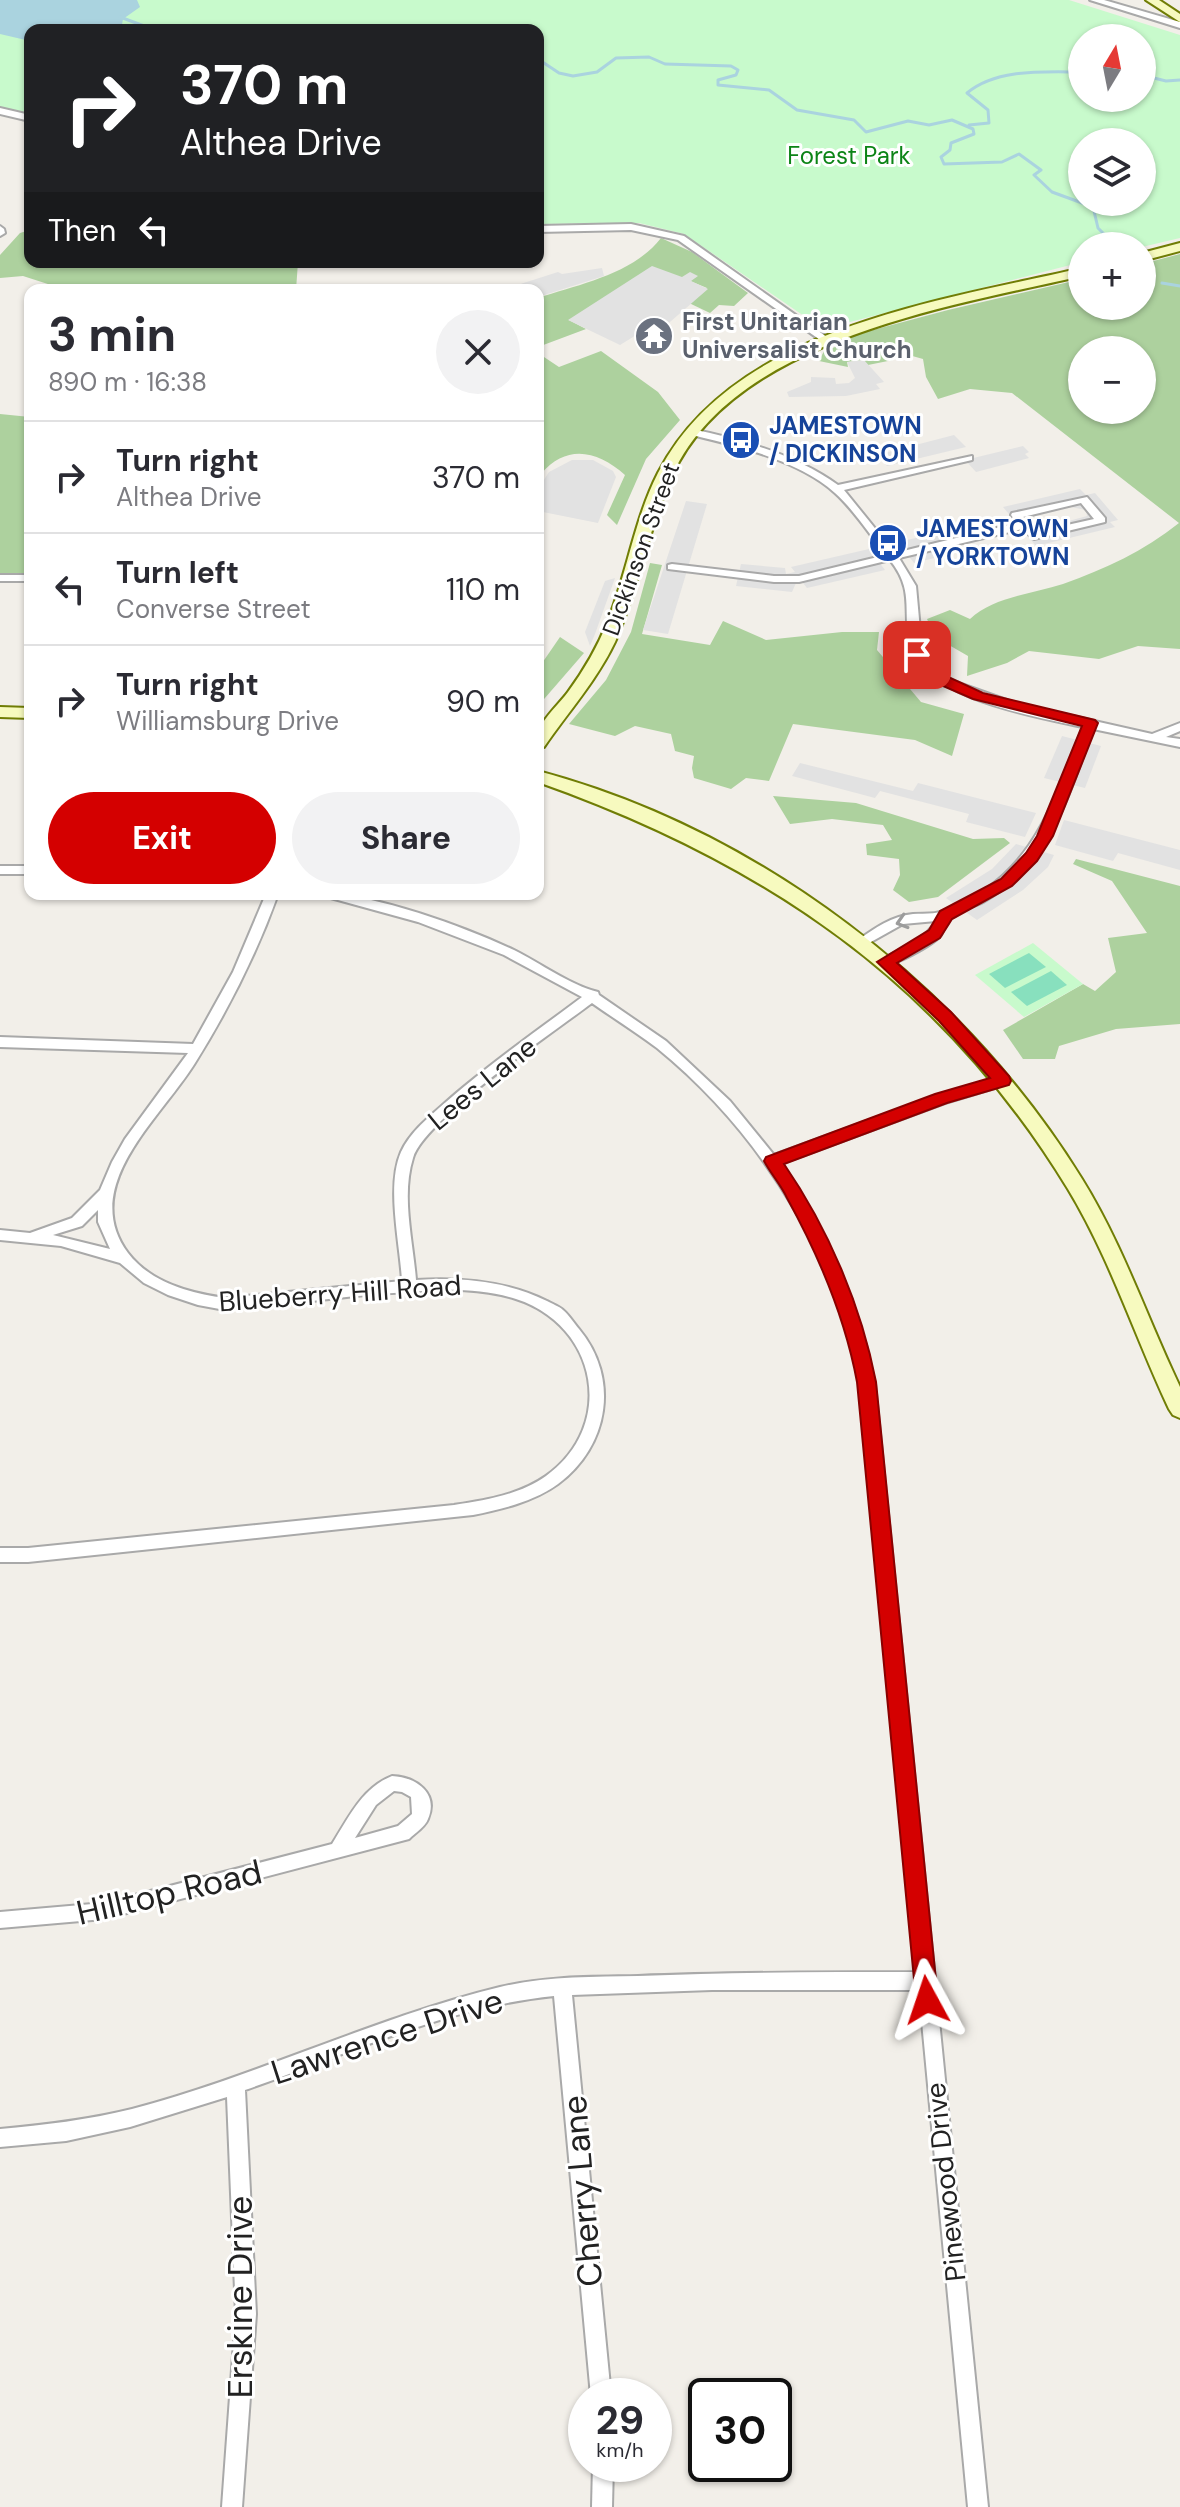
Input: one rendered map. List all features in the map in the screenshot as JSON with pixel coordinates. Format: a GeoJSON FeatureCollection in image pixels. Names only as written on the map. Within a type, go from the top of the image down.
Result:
{"type":"FeatureCollection","features":[{"type":"Feature","properties":{"kind":"main road"},"geometry":{"type":"LineString","coordinates":[[1154,2],[1180,19]]}},
{"type":"Feature","properties":{"kind":"main road"},"geometry":{"type":"LineString","coordinates":[[1156,253],[1180,247]]}},
{"type":"Feature","properties":{"kind":"main road","name":"Dickinson Street"},"geometry":{"type":"LineString","coordinates":[[544,735],[574,697],[603,651],[664,476],[691,432],[714,407],[745,383],[826,340],[881,322],[1068,275]]}},
{"type":"Feature","properties":{"kind":"main road"},"geometry":{"type":"LineString","coordinates":[[0,712],[24,713]]}},
{"type":"Feature","properties":{"kind":"main road"},"geometry":{"type":"LineString","coordinates":[[544,778],[619,804],[695,838],[768,878],[862,943],[941,1012],[1003,1081],[1051,1145],[1095,1220],[1180,1409]]}},
{"type":"Feature","properties":{"kind":"street"},"geometry":{"type":"LineString","coordinates":[[1094,0],[1180,25]]}},
{"type":"Feature","properties":{"kind":"street"},"geometry":{"type":"LineString","coordinates":[[1135,12],[1154,2]]}},
{"type":"Feature","properties":{"kind":"street"},"geometry":{"type":"LineString","coordinates":[[0,111],[24,117]]}},
{"type":"Feature","properties":{"kind":"street"},"geometry":{"type":"LineString","coordinates":[[544,229],[631,227],[675,235],[691,243],[826,340]]}},
{"type":"Feature","properties":{"kind":"street"},"geometry":{"type":"LineString","coordinates":[[691,432],[744,445],[823,480],[836,489],[857,510],[905,572],[912,589],[915,651],[931,672],[978,696],[1180,743]]}},
{"type":"Feature","properties":{"kind":"street"},"geometry":{"type":"LineString","coordinates":[[836,489],[968,458]]}},
{"type":"Feature","properties":{"kind":"street"},"geometry":{"type":"LineString","coordinates":[[1083,499],[1101,520],[1034,536],[1024,525],[1016,515],[1083,499]]}},
{"type":"Feature","properties":{"kind":"street"},"geometry":{"type":"LineString","coordinates":[[672,567],[788,580],[1024,525]]}},
{"type":"Feature","properties":{"kind":"street"},"geometry":{"type":"LineString","coordinates":[[0,578],[24,578]]}},
{"type":"Feature","properties":{"kind":"street"},"geometry":{"type":"LineString","coordinates":[[862,943],[893,923],[910,918],[946,915],[1006,883],[1036,851],[1090,723]]}},
{"type":"Feature","properties":{"kind":"street"},"geometry":{"type":"LineString","coordinates":[[1152,738],[1180,727]]}},
{"type":"Feature","properties":{"kind":"street"},"geometry":{"type":"LineString","coordinates":[[0,870],[24,870]]}},
{"type":"Feature","properties":{"kind":"street","name":"Blueberry Hill Road"},"geometry":{"type":"LineString","coordinates":[[0,1555],[28,1555],[299,1528],[493,1505],[525,1495],[555,1479],[582,1449],[593,1426],[597,1403],[595,1371],[574,1328],[544,1303],[500,1288],[471,1284],[225,1304],[165,1289],[139,1274],[124,1259],[110,1236],[105,1219],[106,1193],[123,1152],[197,1049],[238,973],[269,900]]}},
{"type":"Feature","properties":{"kind":"street","name":"Pinewood Drive"},"geometry":{"type":"LineString","coordinates":[[354,900],[437,922],[530,961],[593,995],[636,1023],[732,1112],[773,1161],[793,1191],[836,1278],[860,1348],[867,1382],[978,2507]]}},
{"type":"Feature","properties":{"kind":"street"},"geometry":{"type":"LineString","coordinates":[[886,962],[935,934],[946,915]]}},
{"type":"Feature","properties":{"kind":"street","name":"Lees Lane"},"geometry":{"type":"LineString","coordinates":[[410,1287],[403,1183],[404,1164],[412,1142],[438,1116],[593,995]]}},
{"type":"Feature","properties":{"kind":"street"},"geometry":{"type":"LineString","coordinates":[[0,1042],[197,1049]]}},
{"type":"Feature","properties":{"kind":"street"},"geometry":{"type":"LineString","coordinates":[[773,1161],[969,1089],[1003,1081]]}},
{"type":"Feature","properties":{"kind":"street"},"geometry":{"type":"LineString","coordinates":[[24,1237],[77,1222],[106,1193]]}},
{"type":"Feature","properties":{"kind":"street"},"geometry":{"type":"LineString","coordinates":[[0,1235],[61,1241],[124,1259]]}},
{"type":"Feature","properties":{"kind":"street","name":"Hilltop Road"},"geometry":{"type":"LineString","coordinates":[[0,1920],[104,1911],[337,1851],[411,1829],[422,1813],[418,1792],[409,1785],[396,1782],[381,1788],[337,1851]]}},
{"type":"Feature","properties":{"kind":"street","name":"Lawrence Drive"},"geometry":{"type":"LineString","coordinates":[[0,2138],[84,2131],[141,2117],[236,2086],[413,2020],[505,1994],[562,1987],[707,1982],[925,1981]]}},
{"type":"Feature","properties":{"kind":"street","name":"Cherry Lane"},"geometry":{"type":"LineString","coordinates":[[562,1987],[599,2378]]}},
{"type":"Feature","properties":{"kind":"street","name":"Erskine Drive"},"geometry":{"type":"LineString","coordinates":[[232,2507],[246,2314],[236,2086]]}},
{"type":"Feature","properties":{"kind":"street"},"geometry":{"type":"LineString","coordinates":[[602,2507],[603,2482]]}},
{"type":"Feature","properties":{"kind":"green space","name":"Forest Park"},"geometry":{"type":"Polygon","coordinates":[[[0,0],[1069,0],[1145,24],[1068,24],[1068,112],[1156,112],[1156,27],[1180,35],[1180,238],[1156,244],[1156,232],[1068,232],[1068,266],[823,329],[684,234],[639,223],[544,224],[544,24],[24,24],[24,113],[0,107],[0,0]]]}},
{"type":"Feature","properties":{"kind":"green space"},"geometry":{"type":"Polygon","coordinates":[[[24,232],[24,268],[298,268],[296,284],[48,284],[23,276],[0,278],[0,255],[24,232]]]}},
{"type":"Feature","properties":{"kind":"green space"},"geometry":{"type":"Polygon","coordinates":[[[661,238],[692,252],[748,293],[734,306],[719,305],[710,313],[689,303],[707,288],[690,281],[697,276],[682,277],[569,320],[586,329],[544,345],[544,296],[621,269],[661,238]]]}},
{"type":"Feature","properties":{"kind":"green space"},"geometry":{"type":"Polygon","coordinates":[[[1180,254],[1180,649],[1138,646],[1099,659],[1029,651],[1007,663],[967,676],[968,656],[935,637],[927,619],[950,610],[970,619],[1001,601],[1079,578],[1138,551],[1179,523],[1012,393],[970,389],[938,399],[926,377],[923,359],[898,352],[891,355],[893,360],[868,365],[863,360],[847,362],[848,367],[819,361],[824,351],[852,341],[843,338],[1068,282],[1068,320],[1156,320],[1156,260],[1180,254]]]}},
{"type":"Feature","properties":{"kind":"green space"},"geometry":{"type":"Polygon","coordinates":[[[601,351],[658,392],[680,420],[646,459],[617,525],[607,515],[625,475],[615,467],[593,456],[572,454],[544,471],[544,357],[559,367],[601,351]]]}},
{"type":"Feature","properties":{"kind":"green space"},"geometry":{"type":"Polygon","coordinates":[[[0,414],[24,416],[24,574],[0,573],[0,414]]]}},
{"type":"Feature","properties":{"kind":"green space"},"geometry":{"type":"Polygon","coordinates":[[[650,563],[662,565],[642,634],[710,645],[723,621],[766,640],[842,632],[879,632],[877,650],[921,702],[964,714],[952,756],[915,740],[793,724],[769,781],[746,778],[731,789],[694,778],[694,756],[675,751],[671,734],[635,726],[615,736],[569,724],[606,680],[631,632],[650,563]]]}},
{"type":"Feature","properties":{"kind":"green space"},"geometry":{"type":"Polygon","coordinates":[[[560,637],[584,653],[544,699],[544,660],[560,637]]]}},
{"type":"Feature","properties":{"kind":"green space"},"geometry":{"type":"Polygon","coordinates":[[[773,796],[856,803],[973,839],[1004,838],[1010,843],[938,897],[909,902],[893,890],[900,875],[899,859],[867,855],[866,844],[892,840],[883,825],[832,819],[790,824],[773,796]]]}},
{"type":"Feature","properties":{"kind":"green space"},"geometry":{"type":"Polygon","coordinates":[[[1076,859],[1180,886],[1180,1024],[1116,1029],[1059,1046],[1055,1059],[1023,1059],[1003,1030],[1083,984],[1095,991],[1116,972],[1108,938],[1147,933],[1112,881],[1073,864],[1076,859]]]}},
{"type":"Feature","properties":{"kind":"green space"},"geometry":{"type":"Polygon","coordinates":[[[1033,943],[1083,984],[1024,1017],[975,975],[1033,943]]]}},
{"type":"Feature","properties":{"kind":"green space"},"geometry":{"type":"Polygon","coordinates":[[[1029,953],[1046,967],[1005,988],[989,974],[1029,953]]]}},
{"type":"Feature","properties":{"kind":"green space"},"geometry":{"type":"Polygon","coordinates":[[[1051,971],[1067,985],[1027,1006],[1011,992],[1051,971]]]}},
{"type":"Feature","properties":{"kind":"shaded area"},"geometry":{"type":"Polygon","coordinates":[[[652,266],[682,277],[690,272],[698,276],[691,281],[708,289],[663,328],[654,324],[620,345],[568,320],[652,266]]]}},
{"type":"Feature","properties":{"kind":"shaded area"},"geometry":{"type":"Polygon","coordinates":[[[602,268],[604,276],[544,295],[544,284],[521,284],[558,272],[602,268]]]}},
{"type":"Feature","properties":{"kind":"shaded area"},"geometry":{"type":"Polygon","coordinates":[[[864,360],[884,382],[876,384],[880,389],[846,396],[789,397],[787,392],[811,382],[811,377],[835,378],[836,384],[849,383],[855,378],[847,362],[864,360]]]}},
{"type":"Feature","properties":{"kind":"shaded area"},"geometry":{"type":"Polygon","coordinates":[[[954,435],[966,447],[887,466],[877,455],[954,435]]]}},
{"type":"Feature","properties":{"kind":"shaded area"},"geometry":{"type":"Polygon","coordinates":[[[1023,446],[1029,452],[1025,454],[1029,458],[976,472],[965,460],[1023,446]]]}},
{"type":"Feature","properties":{"kind":"shaded area"},"geometry":{"type":"Polygon","coordinates":[[[572,460],[593,460],[613,471],[616,477],[598,523],[544,512],[544,480],[549,472],[572,460]]]}},
{"type":"Feature","properties":{"kind":"shaded area"},"geometry":{"type":"Polygon","coordinates":[[[1080,489],[1086,495],[1095,493],[1118,520],[1110,522],[1115,527],[1036,546],[1003,507],[1080,489]],[[1071,507],[1033,515],[1029,521],[1043,528],[1087,516],[1086,510],[1071,507]]]}},
{"type":"Feature","properties":{"kind":"shaded area"},"geometry":{"type":"Polygon","coordinates":[[[686,501],[707,504],[668,634],[643,630],[686,501]]]}},
{"type":"Feature","properties":{"kind":"shaded area"},"geometry":{"type":"Polygon","coordinates":[[[938,533],[955,553],[914,563],[898,542],[938,533]]]}},
{"type":"Feature","properties":{"kind":"shaded area"},"geometry":{"type":"Polygon","coordinates":[[[869,549],[885,570],[807,588],[803,583],[796,583],[792,592],[736,586],[741,564],[785,568],[786,574],[795,572],[791,567],[869,549]]]}},
{"type":"Feature","properties":{"kind":"shaded area"},"geometry":{"type":"Polygon","coordinates":[[[615,578],[590,646],[585,632],[605,581],[615,578]]]}},
{"type":"Feature","properties":{"kind":"shaded area"},"geometry":{"type":"Polygon","coordinates":[[[1062,736],[1101,746],[1085,788],[1044,778],[1062,736]]]}},
{"type":"Feature","properties":{"kind":"shaded area"},"geometry":{"type":"Polygon","coordinates":[[[800,763],[913,791],[918,783],[1036,813],[1025,837],[966,822],[969,814],[880,791],[875,798],[792,776],[800,763]]]}},
{"type":"Feature","properties":{"kind":"shaded area"},"geometry":{"type":"Polygon","coordinates":[[[1064,820],[1180,850],[1180,870],[1118,853],[1113,861],[1055,845],[1064,820]]]}},
{"type":"Feature","properties":{"kind":"shaded area"},"geometry":{"type":"Polygon","coordinates":[[[1016,844],[1054,855],[1048,867],[1023,890],[977,920],[946,898],[992,869],[1016,844]]]}},
{"type":"Feature","properties":{"kind":"water"},"geometry":{"type":"Polygon","coordinates":[[[0,0],[137,0],[140,7],[123,19],[122,24],[24,24],[24,40],[0,34],[0,0]]]}},
{"type":"Feature","properties":{"kind":"waterway"},"geometry":{"type":"LineString","coordinates":[[120,17],[139,24]]}},
{"type":"Feature","properties":{"kind":"waterway"},"geometry":{"type":"LineString","coordinates":[[544,63],[559,73],[573,76],[597,72],[616,58],[649,57],[665,64],[731,66],[738,70],[736,75],[718,80],[718,85],[769,90],[797,110],[854,120],[866,132],[908,121],[929,125],[952,120],[973,129],[974,134],[951,143],[950,150],[941,157],[944,164],[1002,162],[1019,154],[1041,170],[1034,175],[1052,192],[1093,207],[1098,228],[1102,232]]}},
{"type":"Feature","properties":{"kind":"waterway"},"geometry":{"type":"LineString","coordinates":[[969,125],[989,123],[988,110],[967,93],[979,85],[1007,75],[1068,72]]}},
{"type":"Feature","properties":{"kind":"waterway"},"geometry":{"type":"LineString","coordinates":[[1156,78],[1180,80]]}},
{"type":"Feature","properties":{"kind":"waterway"},"geometry":{"type":"LineString","coordinates":[[1162,283],[1180,286]]}},
{"type":"Feature","properties":{"kind":"place","name":"First Unitarian Universalist Church"},"geometry":{"type":"Point","coordinates":[654,336]}},
{"type":"Feature","properties":{"kind":"place","name":"JAMESTOWN / DICKINSON"},"geometry":{"type":"Point","coordinates":[741,440]}},
{"type":"Feature","properties":{"kind":"place","name":"JAMESTOWN / YORKTOWN"},"geometry":{"type":"Point","coordinates":[888,543]}},
{"type":"Feature","properties":{"kind":"route"},"geometry":{"type":"LineString","coordinates":[[917,655],[941,679],[978,696],[1090,723],[1045,836],[1031,857],[1006,883],[946,915],[935,934],[886,962],[945,1016],[1003,1081],[983,1084],[773,1161],[793,1191],[836,1278],[860,1348],[867,1382],[927,2000]]}}]}
